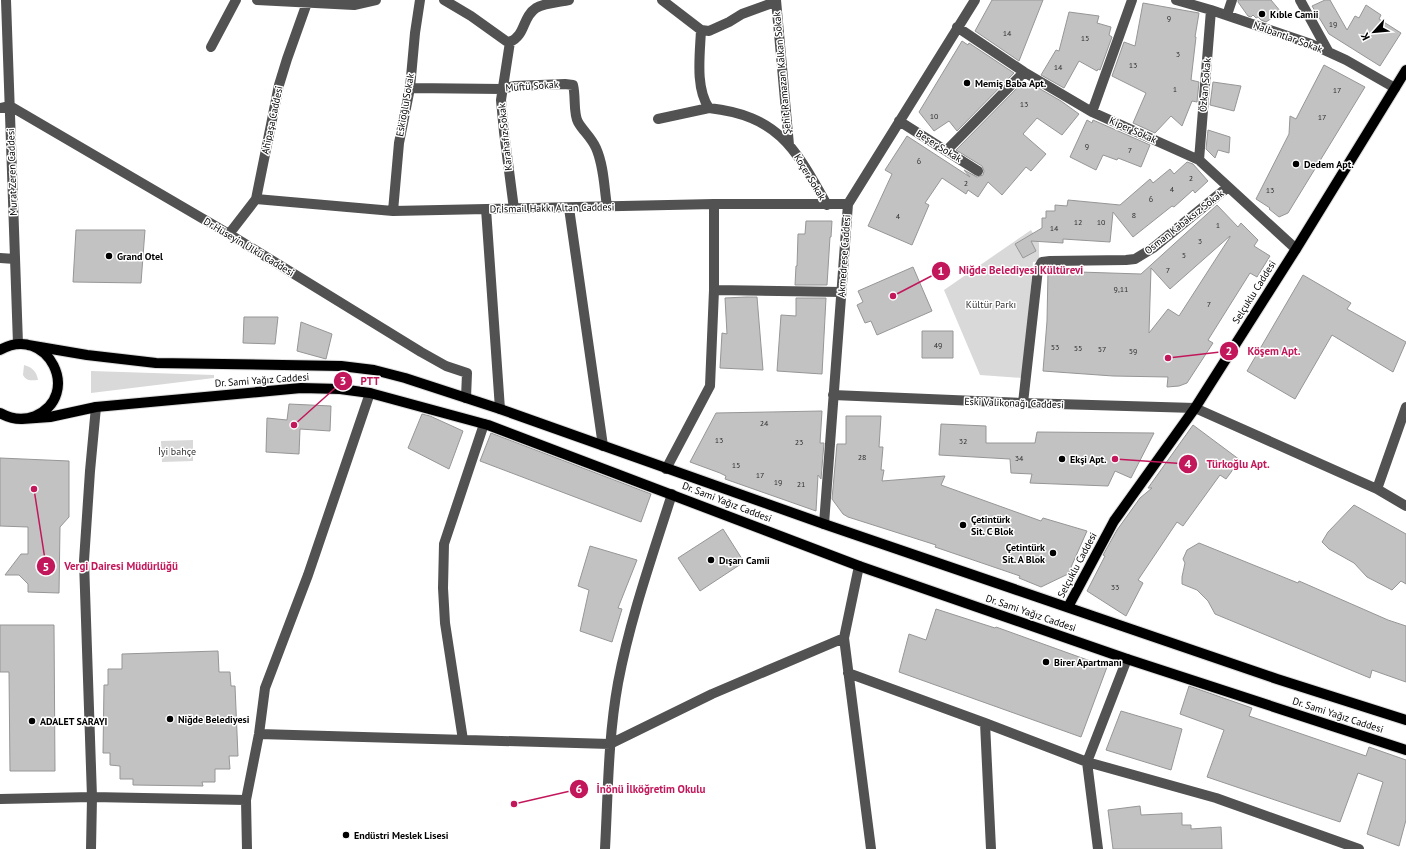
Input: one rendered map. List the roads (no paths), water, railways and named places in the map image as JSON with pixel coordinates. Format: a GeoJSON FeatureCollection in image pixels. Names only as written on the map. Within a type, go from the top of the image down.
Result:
{"type":"FeatureCollection","features":[{"type":"Feature","properties":{"kind":"main road","name":"Selçuklu Caddesi"},"geometry":{"type":"LineString","coordinates":[[1068,607],[1114,521],[1195,408],[1296,249],[1406,70]]}},
{"type":"Feature","properties":{"kind":"main road","name":"Dr. Sami Yağız Caddesi"},"geometry":{"type":"LineString","coordinates":[[11,346],[156,363],[341,366],[368,369],[405,378],[500,409],[824,524],[1277,679],[1406,720]]}},
{"type":"Feature","properties":{"kind":"main road"},"geometry":{"type":"LineString","coordinates":[[11,346],[36,348],[44,352],[51,360],[58,376],[58,386],[54,399],[45,410],[30,418],[22,419]]}},
{"type":"Feature","properties":{"kind":"main road","name":"Dr. Sami Yağız Caddesi"},"geometry":{"type":"LineString","coordinates":[[2,414],[22,419],[50,417],[96,407],[301,388],[340,389],[370,393],[484,424],[859,566],[1127,659],[1406,750]]}},
{"type":"Feature","properties":{"kind":"street","name":"Murat Zeren Caddesi"},"geometry":{"type":"LineString","coordinates":[[6,0],[5,107],[15,259],[11,346]]}},
{"type":"Feature","properties":{"kind":"street"},"geometry":{"type":"LineString","coordinates":[[211,47],[236,0]]}},
{"type":"Feature","properties":{"kind":"street"},"geometry":{"type":"LineString","coordinates":[[257,0],[308,1],[354,5],[376,0]]}},
{"type":"Feature","properties":{"kind":"street","name":"Eskioğlu Sokak"},"geometry":{"type":"LineString","coordinates":[[393,211],[399,143],[410,88],[415,33],[420,0]]}},
{"type":"Feature","properties":{"kind":"street"},"geometry":{"type":"LineString","coordinates":[[444,0],[506,41],[510,42],[517,39],[531,12],[536,8],[569,0]]}},
{"type":"Feature","properties":{"kind":"street"},"geometry":{"type":"LineString","coordinates":[[662,0],[700,30],[709,31],[718,28],[742,14],[776,1]]}},
{"type":"Feature","properties":{"kind":"street","name":"Akmedrese Caddesi"},"geometry":{"type":"LineString","coordinates":[[824,524],[848,204],[975,0]]}},
{"type":"Feature","properties":{"kind":"street"},"geometry":{"type":"LineString","coordinates":[[1092,112],[1132,0]]}},
{"type":"Feature","properties":{"kind":"street","name":"Nalbantlar Sokak"},"geometry":{"type":"LineString","coordinates":[[1176,0],[1227,15],[1328,51],[1395,88]]}},
{"type":"Feature","properties":{"kind":"street"},"geometry":{"type":"LineString","coordinates":[[1227,15],[1232,0]]}},
{"type":"Feature","properties":{"kind":"street"},"geometry":{"type":"LineString","coordinates":[[1300,0],[1328,51]]}},
{"type":"Feature","properties":{"kind":"street","name":"Ahipaşa Caddesi"},"geometry":{"type":"LineString","coordinates":[[229,234],[256,199],[279,85],[308,1]]}},
{"type":"Feature","properties":{"kind":"street","name":"Şehit Ramazan Kalkan Sokak"},"geometry":{"type":"LineString","coordinates":[[776,1],[789,145]]}},
{"type":"Feature","properties":{"kind":"street","name":"Özkan Sokak"},"geometry":{"type":"LineString","coordinates":[[1199,160],[1211,10]]}},
{"type":"Feature","properties":{"kind":"street","name":"Kiper Sokak"},"geometry":{"type":"LineString","coordinates":[[957,27],[1024,72],[1092,112],[1199,160],[1296,249]]}},
{"type":"Feature","properties":{"kind":"street"},"geometry":{"type":"LineString","coordinates":[[700,30],[702,96],[709,108]]}},
{"type":"Feature","properties":{"kind":"street","name":"Karahafız Sokak"},"geometry":{"type":"LineString","coordinates":[[510,42],[502,89],[502,113],[514,209]]}},
{"type":"Feature","properties":{"kind":"street"},"geometry":{"type":"LineString","coordinates":[[946,151],[1024,72]]}},
{"type":"Feature","properties":{"kind":"street","name":"Müftü Sokak"},"geometry":{"type":"LineString","coordinates":[[410,88],[502,89],[514,86],[565,84],[573,86],[578,123],[592,141],[601,162],[607,206]]}},
{"type":"Feature","properties":{"kind":"street","name":"Dr.Hüseyin Ülkü Caddesi"},"geometry":{"type":"LineString","coordinates":[[5,107],[229,234],[421,352],[446,366],[467,373],[466,398]]}},
{"type":"Feature","properties":{"kind":"street","name":"Koçer Sokak"},"geometry":{"type":"LineString","coordinates":[[658,120],[709,108],[737,112],[755,119],[773,130],[789,145],[804,164],[827,205]]}},
{"type":"Feature","properties":{"kind":"street","name":"Beşer Sokak"},"geometry":{"type":"LineString","coordinates":[[899,121],[978,171]]}},
{"type":"Feature","properties":{"kind":"street","name":"Osman Kabaksız Sokak"},"geometry":{"type":"LineString","coordinates":[[1023,403],[1038,269],[1042,262],[1135,259],[1153,248],[1228,187]]}},
{"type":"Feature","properties":{"kind":"street","name":"Dr.İsmail Hakkı Altan Caddesi"},"geometry":{"type":"LineString","coordinates":[[256,199],[393,211],[714,204],[848,204]]}},
{"type":"Feature","properties":{"kind":"street"},"geometry":{"type":"LineString","coordinates":[[666,468],[710,386],[714,290],[714,204]]}},
{"type":"Feature","properties":{"kind":"street"},"geometry":{"type":"LineString","coordinates":[[569,208],[603,446]]}},
{"type":"Feature","properties":{"kind":"street"},"geometry":{"type":"LineString","coordinates":[[486,209],[500,409]]}},
{"type":"Feature","properties":{"kind":"street"},"geometry":{"type":"LineString","coordinates":[[0,258],[15,259]]}},
{"type":"Feature","properties":{"kind":"street"},"geometry":{"type":"LineString","coordinates":[[714,290],[841,292]]}},
{"type":"Feature","properties":{"kind":"street"},"geometry":{"type":"LineString","coordinates":[[247,849],[246,800],[259,734],[264,688],[308,575],[370,393]]}},
{"type":"Feature","properties":{"kind":"street","name":"Eski Valikonağı Caddesi"},"geometry":{"type":"LineString","coordinates":[[833,396],[1195,408]]}},
{"type":"Feature","properties":{"kind":"street"},"geometry":{"type":"LineString","coordinates":[[91,849],[92,797],[84,561],[96,407]]}},
{"type":"Feature","properties":{"kind":"street"},"geometry":{"type":"LineString","coordinates":[[1377,488],[1406,407]]}},
{"type":"Feature","properties":{"kind":"street"},"geometry":{"type":"LineString","coordinates":[[1195,408],[1377,488],[1406,506]]}},
{"type":"Feature","properties":{"kind":"street"},"geometry":{"type":"LineString","coordinates":[[463,740],[445,623],[443,588],[444,544],[484,424]]}},
{"type":"Feature","properties":{"kind":"street"},"geometry":{"type":"LineString","coordinates":[[605,849],[610,744],[618,684],[629,631],[672,494]]}},
{"type":"Feature","properties":{"kind":"street"},"geometry":{"type":"LineString","coordinates":[[859,566],[844,638],[871,849]]}},
{"type":"Feature","properties":{"kind":"street"},"geometry":{"type":"LineString","coordinates":[[259,734],[610,744],[712,694],[844,638]]}},
{"type":"Feature","properties":{"kind":"street"},"geometry":{"type":"LineString","coordinates":[[1098,849],[1088,762],[1127,659]]}},
{"type":"Feature","properties":{"kind":"street"},"geometry":{"type":"LineString","coordinates":[[848,673],[1088,762],[1216,798],[1359,849]]}},
{"type":"Feature","properties":{"kind":"street"},"geometry":{"type":"LineString","coordinates":[[985,723],[991,849]]}},
{"type":"Feature","properties":{"kind":"street"},"geometry":{"type":"LineString","coordinates":[[0,799],[92,797],[246,800]]}},
{"type":"Feature","properties":{"kind":"place","name":"Kıble Camii"},"geometry":{"type":"Point","coordinates":[1262,14]}},
{"type":"Feature","properties":{"kind":"place","name":"Memiş Baba Apt."},"geometry":{"type":"Point","coordinates":[967,83]}},
{"type":"Feature","properties":{"kind":"place","name":"Dedem Apt."},"geometry":{"type":"Point","coordinates":[1296,164]}},
{"type":"Feature","properties":{"kind":"place","name":"Grand Otel"},"geometry":{"type":"Point","coordinates":[109,256]}},
{"type":"Feature","properties":{"kind":"place","name":"Niğde Belediyesi Kültürevi"},"geometry":{"type":"Point","coordinates":[893,296]}},
{"type":"Feature","properties":{"kind":"place","name":"Köşem Apt."},"geometry":{"type":"Point","coordinates":[1168,358]}},
{"type":"Feature","properties":{"kind":"place","name":"PTT"},"geometry":{"type":"Point","coordinates":[294,425]}},
{"type":"Feature","properties":{"kind":"place","name":"Ekşi Apt."},"geometry":{"type":"Point","coordinates":[1062,459]}},
{"type":"Feature","properties":{"kind":"place","name":"Türkoğlu Apt."},"geometry":{"type":"Point","coordinates":[1115,459]}},
{"type":"Feature","properties":{"kind":"place","name":"Vergi Dairesi Müdürlüğü"},"geometry":{"type":"Point","coordinates":[34,489]}},
{"type":"Feature","properties":{"kind":"place","name":"Çetintürk Sit. C Blok"},"geometry":{"type":"Point","coordinates":[963,525]}},
{"type":"Feature","properties":{"kind":"place","name":"Çetintürk Sit. A Blok"},"geometry":{"type":"Point","coordinates":[1053,553]}},
{"type":"Feature","properties":{"kind":"place","name":"Dışarı Camii"},"geometry":{"type":"Point","coordinates":[711,560]}},
{"type":"Feature","properties":{"kind":"place","name":"Birer Apartmanı"},"geometry":{"type":"Point","coordinates":[1046,662]}},
{"type":"Feature","properties":{"kind":"place","name":"Niğde Belediyesi"},"geometry":{"type":"Point","coordinates":[170,719]}},
{"type":"Feature","properties":{"kind":"place","name":"ADALET SARAYI"},"geometry":{"type":"Point","coordinates":[32,721]}},
{"type":"Feature","properties":{"kind":"place","name":"İnönü İlköğretim Okulu"},"geometry":{"type":"Point","coordinates":[514,804]}},
{"type":"Feature","properties":{"kind":"place","name":"Endüstri Meslek Lisesi"},"geometry":{"type":"Point","coordinates":[346,835]}},
{"type":"Feature","properties":{"kind":"park label","name":"Kültür Parkı"},"geometry":{"type":"Point","coordinates":[991,304]}},
{"type":"Feature","properties":{"kind":"park label","name":"İyi bahçe"},"geometry":{"type":"Point","coordinates":[177,451]}}]}
